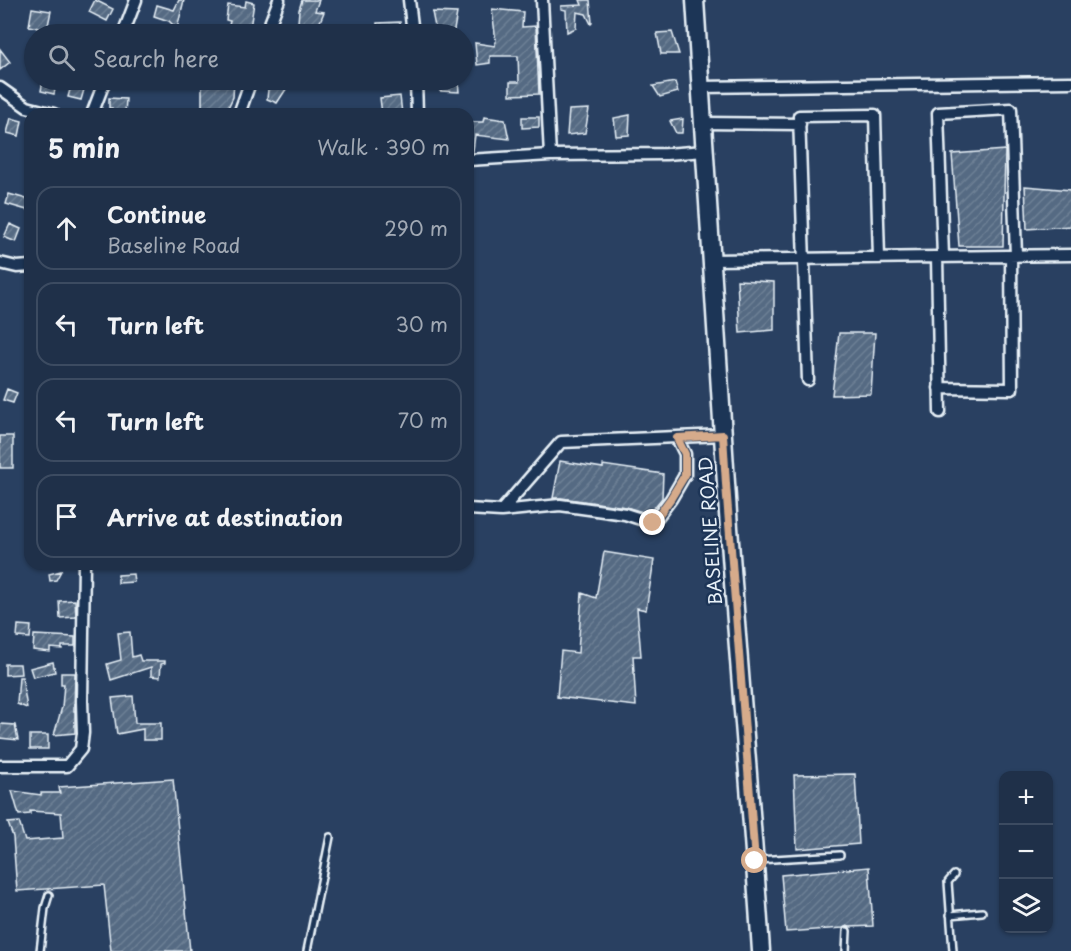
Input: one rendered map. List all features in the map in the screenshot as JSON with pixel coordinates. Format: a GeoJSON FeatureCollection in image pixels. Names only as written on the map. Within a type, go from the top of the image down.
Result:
{"type":"FeatureCollection","features":[{"type":"Feature","properties":{"kind":"main road","name":"BASELINE ROAD"},"geometry":{"type":"LineString","coordinates":[[695,0],[726,484],[761,951]]}},
{"type":"Feature","properties":{"kind":"street"},"geometry":{"type":"LineString","coordinates":[[127,24],[136,0]]}},
{"type":"Feature","properties":{"kind":"street"},"geometry":{"type":"LineString","coordinates":[[270,24],[279,0]]}},
{"type":"Feature","properties":{"kind":"street"},"geometry":{"type":"LineString","coordinates":[[409,0],[412,24]]}},
{"type":"Feature","properties":{"kind":"street"},"geometry":{"type":"LineString","coordinates":[[542,0],[550,155]]}},
{"type":"Feature","properties":{"kind":"street"},"geometry":{"type":"LineString","coordinates":[[701,87],[1071,82]]}},
{"type":"Feature","properties":{"kind":"street"},"geometry":{"type":"LineString","coordinates":[[0,88],[31,108]]}},
{"type":"Feature","properties":{"kind":"street"},"geometry":{"type":"LineString","coordinates":[[94,108],[101,90]]}},
{"type":"Feature","properties":{"kind":"street"},"geometry":{"type":"LineString","coordinates":[[241,108],[247,90]]}},
{"type":"Feature","properties":{"kind":"street"},"geometry":{"type":"LineString","coordinates":[[416,90],[417,108]]}},
{"type":"Feature","properties":{"kind":"street"},"geometry":{"type":"LineString","coordinates":[[939,388],[1012,389],[1011,109],[938,113],[940,257],[939,388],[940,412]]}},
{"type":"Feature","properties":{"kind":"street"},"geometry":{"type":"LineString","coordinates":[[808,380],[800,116],[874,115],[879,258]]}},
{"type":"Feature","properties":{"kind":"street"},"geometry":{"type":"LineString","coordinates":[[704,123],[800,124]]}},
{"type":"Feature","properties":{"kind":"street"},"geometry":{"type":"LineString","coordinates":[[474,160],[705,151]]}},
{"type":"Feature","properties":{"kind":"street"},"geometry":{"type":"LineString","coordinates":[[711,260],[1071,255]]}},
{"type":"Feature","properties":{"kind":"street"},"geometry":{"type":"LineString","coordinates":[[0,263],[24,266]]}},
{"type":"Feature","properties":{"kind":"street"},"geometry":{"type":"LineString","coordinates":[[501,511],[561,442],[723,435]]}},
{"type":"Feature","properties":{"kind":"street"},"geometry":{"type":"LineString","coordinates":[[474,509],[501,511],[560,506],[625,514],[653,523],[685,475],[685,454],[677,438]]}},
{"type":"Feature","properties":{"kind":"street"},"geometry":{"type":"LineString","coordinates":[[0,766],[68,766],[81,749],[84,570]]}},
{"type":"Feature","properties":{"kind":"lane"},"geometry":{"type":"LineString","coordinates":[[307,951],[330,837]]}},
{"type":"Feature","properties":{"kind":"lane"},"geometry":{"type":"LineString","coordinates":[[755,861],[840,855]]}},
{"type":"Feature","properties":{"kind":"lane"},"geometry":{"type":"LineString","coordinates":[[953,951],[948,882],[954,875]]}},
{"type":"Feature","properties":{"kind":"lane"},"geometry":{"type":"LineString","coordinates":[[39,951],[49,895]]}},
{"type":"Feature","properties":{"kind":"lane"},"geometry":{"type":"LineString","coordinates":[[950,915],[982,912]]}},
{"type":"Feature","properties":{"kind":"lane"},"geometry":{"type":"LineString","coordinates":[[846,951],[847,931]]}},
{"type":"Feature","properties":{"kind":"building"},"geometry":{"type":"Polygon","coordinates":[[[95,0],[113,9],[107,21],[89,12],[95,0]]]}},
{"type":"Feature","properties":{"kind":"building"},"geometry":{"type":"Polygon","coordinates":[[[179,0],[184,0],[178,24],[172,24],[154,16],[157,5],[174,10],[179,0]]]}},
{"type":"Feature","properties":{"kind":"building"},"geometry":{"type":"Polygon","coordinates":[[[302,0],[319,0],[315,11],[324,12],[319,24],[300,24],[299,10],[302,0]]]}},
{"type":"Feature","properties":{"kind":"building"},"geometry":{"type":"Polygon","coordinates":[[[580,0],[590,0],[592,23],[586,14],[577,12],[576,28],[567,32],[566,10],[561,9],[561,6],[582,5],[580,0]]]}},
{"type":"Feature","properties":{"kind":"building"},"geometry":{"type":"Polygon","coordinates":[[[246,1],[254,3],[251,24],[229,24],[230,21],[226,20],[228,5],[245,7],[246,1]]]}},
{"type":"Feature","properties":{"kind":"building"},"geometry":{"type":"Polygon","coordinates":[[[32,8],[51,11],[48,24],[29,24],[32,8]]]}},
{"type":"Feature","properties":{"kind":"building"},"geometry":{"type":"Polygon","coordinates":[[[492,9],[523,12],[522,27],[536,26],[539,94],[510,95],[510,82],[519,82],[518,56],[490,56],[490,63],[477,65],[475,43],[495,46],[492,9]]]}},
{"type":"Feature","properties":{"kind":"building"},"geometry":{"type":"Polygon","coordinates":[[[432,12],[457,13],[455,24],[434,24],[432,12]]]}},
{"type":"Feature","properties":{"kind":"building"},"geometry":{"type":"Polygon","coordinates":[[[400,22],[400,24],[377,24],[400,22]]]}},
{"type":"Feature","properties":{"kind":"building"},"geometry":{"type":"Polygon","coordinates":[[[672,32],[679,54],[661,54],[657,33],[672,32]]]}},
{"type":"Feature","properties":{"kind":"building"},"geometry":{"type":"Polygon","coordinates":[[[0,49],[10,62],[0,70],[0,49]]]}},
{"type":"Feature","properties":{"kind":"building"},"geometry":{"type":"Polygon","coordinates":[[[675,82],[678,92],[660,97],[653,86],[675,82]]]}},
{"type":"Feature","properties":{"kind":"building"},"geometry":{"type":"Polygon","coordinates":[[[41,90],[55,90],[54,94],[41,90]]]}},
{"type":"Feature","properties":{"kind":"building"},"geometry":{"type":"Polygon","coordinates":[[[70,90],[84,90],[81,100],[68,97],[70,90]]]}},
{"type":"Feature","properties":{"kind":"building"},"geometry":{"type":"Polygon","coordinates":[[[202,90],[233,90],[228,108],[202,108],[202,90]]]}},
{"type":"Feature","properties":{"kind":"building"},"geometry":{"type":"Polygon","coordinates":[[[268,90],[285,90],[277,103],[267,99],[268,90]]]}},
{"type":"Feature","properties":{"kind":"building"},"geometry":{"type":"Polygon","coordinates":[[[459,90],[459,92],[440,91],[459,90]]]}},
{"type":"Feature","properties":{"kind":"building"},"geometry":{"type":"Polygon","coordinates":[[[400,96],[401,108],[381,108],[380,98],[400,96]]]}},
{"type":"Feature","properties":{"kind":"building"},"geometry":{"type":"Polygon","coordinates":[[[109,98],[126,99],[125,108],[109,108],[109,98]]]}},
{"type":"Feature","properties":{"kind":"building"},"geometry":{"type":"Polygon","coordinates":[[[589,109],[585,133],[567,135],[569,110],[589,109]]]}},
{"type":"Feature","properties":{"kind":"building"},"geometry":{"type":"Polygon","coordinates":[[[630,115],[629,135],[616,136],[614,118],[630,115]]]}},
{"type":"Feature","properties":{"kind":"building"},"geometry":{"type":"Polygon","coordinates":[[[484,117],[505,120],[509,139],[475,135],[474,143],[474,122],[483,122],[484,117]]]}},
{"type":"Feature","properties":{"kind":"building"},"geometry":{"type":"Polygon","coordinates":[[[522,117],[539,117],[539,127],[522,128],[522,117]]]}},
{"type":"Feature","properties":{"kind":"building"},"geometry":{"type":"Polygon","coordinates":[[[11,118],[22,121],[19,136],[7,133],[11,118]]]}},
{"type":"Feature","properties":{"kind":"building"},"geometry":{"type":"Polygon","coordinates":[[[683,119],[682,133],[676,133],[670,121],[683,119]]]}},
{"type":"Feature","properties":{"kind":"building"},"geometry":{"type":"Polygon","coordinates":[[[1005,150],[1003,246],[959,246],[952,154],[1005,150]]]}},
{"type":"Feature","properties":{"kind":"building"},"geometry":{"type":"Polygon","coordinates":[[[1025,186],[1071,190],[1071,226],[1027,229],[1025,186]]]}},
{"type":"Feature","properties":{"kind":"building"},"geometry":{"type":"Polygon","coordinates":[[[9,194],[24,198],[24,209],[6,204],[9,194]]]}},
{"type":"Feature","properties":{"kind":"building"},"geometry":{"type":"Polygon","coordinates":[[[10,224],[21,229],[16,242],[4,237],[10,224]]]}},
{"type":"Feature","properties":{"kind":"building"},"geometry":{"type":"Polygon","coordinates":[[[737,280],[774,282],[774,330],[740,333],[737,280]]]}},
{"type":"Feature","properties":{"kind":"building"},"geometry":{"type":"Polygon","coordinates":[[[839,333],[875,333],[871,394],[832,395],[839,333]]]}},
{"type":"Feature","properties":{"kind":"building"},"geometry":{"type":"Polygon","coordinates":[[[7,389],[17,393],[13,403],[3,400],[7,389]]]}},
{"type":"Feature","properties":{"kind":"building"},"geometry":{"type":"Polygon","coordinates":[[[0,436],[13,436],[13,468],[0,468],[0,436]]]}},
{"type":"Feature","properties":{"kind":"building"},"geometry":{"type":"Polygon","coordinates":[[[560,461],[663,474],[662,498],[649,514],[626,507],[553,498],[560,461]]]}},
{"type":"Feature","properties":{"kind":"building"},"geometry":{"type":"Polygon","coordinates":[[[604,552],[654,560],[646,610],[637,608],[641,656],[633,656],[636,706],[557,697],[561,651],[578,653],[582,593],[596,598],[604,552]]]}},
{"type":"Feature","properties":{"kind":"building"},"geometry":{"type":"Polygon","coordinates":[[[61,571],[56,580],[50,581],[49,574],[61,571]]]}},
{"type":"Feature","properties":{"kind":"building"},"geometry":{"type":"Polygon","coordinates":[[[133,574],[134,582],[118,583],[118,575],[133,574]]]}},
{"type":"Feature","properties":{"kind":"building"},"geometry":{"type":"Polygon","coordinates":[[[75,600],[76,617],[60,618],[59,601],[75,600]]]}},
{"type":"Feature","properties":{"kind":"building"},"geometry":{"type":"Polygon","coordinates":[[[18,625],[31,626],[30,638],[17,637],[18,625]]]}},
{"type":"Feature","properties":{"kind":"building"},"geometry":{"type":"Polygon","coordinates":[[[130,632],[132,657],[139,655],[141,661],[165,661],[161,664],[160,677],[151,676],[151,667],[111,680],[107,664],[121,660],[118,633],[130,632]]]}},
{"type":"Feature","properties":{"kind":"building"},"geometry":{"type":"Polygon","coordinates":[[[34,635],[75,637],[75,646],[62,646],[62,649],[50,648],[50,652],[33,650],[34,635]]]}},
{"type":"Feature","properties":{"kind":"building"},"geometry":{"type":"Polygon","coordinates":[[[53,662],[55,672],[33,677],[30,668],[53,662]]]}},
{"type":"Feature","properties":{"kind":"building"},"geometry":{"type":"Polygon","coordinates":[[[5,664],[20,664],[21,674],[5,675],[5,664]]]}},
{"type":"Feature","properties":{"kind":"building"},"geometry":{"type":"Polygon","coordinates":[[[61,673],[75,673],[75,733],[54,735],[62,707],[64,684],[61,684],[61,673]]]}},
{"type":"Feature","properties":{"kind":"building"},"geometry":{"type":"Polygon","coordinates":[[[19,677],[22,677],[27,708],[17,704],[19,677]]]}},
{"type":"Feature","properties":{"kind":"building"},"geometry":{"type":"Polygon","coordinates":[[[133,696],[135,723],[161,723],[161,740],[143,740],[143,729],[117,734],[112,698],[133,696]]]}},
{"type":"Feature","properties":{"kind":"building"},"geometry":{"type":"Polygon","coordinates":[[[0,724],[15,725],[18,740],[0,738],[0,724]]]}},
{"type":"Feature","properties":{"kind":"building"},"geometry":{"type":"Polygon","coordinates":[[[30,735],[48,735],[48,749],[30,749],[30,735]]]}},
{"type":"Feature","properties":{"kind":"building"},"geometry":{"type":"Polygon","coordinates":[[[855,774],[859,844],[797,849],[794,775],[855,774]]]}},
{"type":"Feature","properties":{"kind":"building"},"geometry":{"type":"Polygon","coordinates":[[[173,779],[190,951],[111,951],[104,885],[17,891],[13,837],[8,823],[19,822],[25,841],[63,838],[61,813],[30,811],[30,814],[19,815],[12,791],[41,795],[41,793],[60,793],[59,787],[173,779]]]}},
{"type":"Feature","properties":{"kind":"building"},"geometry":{"type":"Polygon","coordinates":[[[869,867],[873,926],[786,932],[781,875],[869,867]]]}},
{"type":"Feature","properties":{"kind":"route"},"geometry":{"type":"LineString","coordinates":[[653,523],[685,475],[685,454],[677,438],[723,435],[755,861]]}}]}
